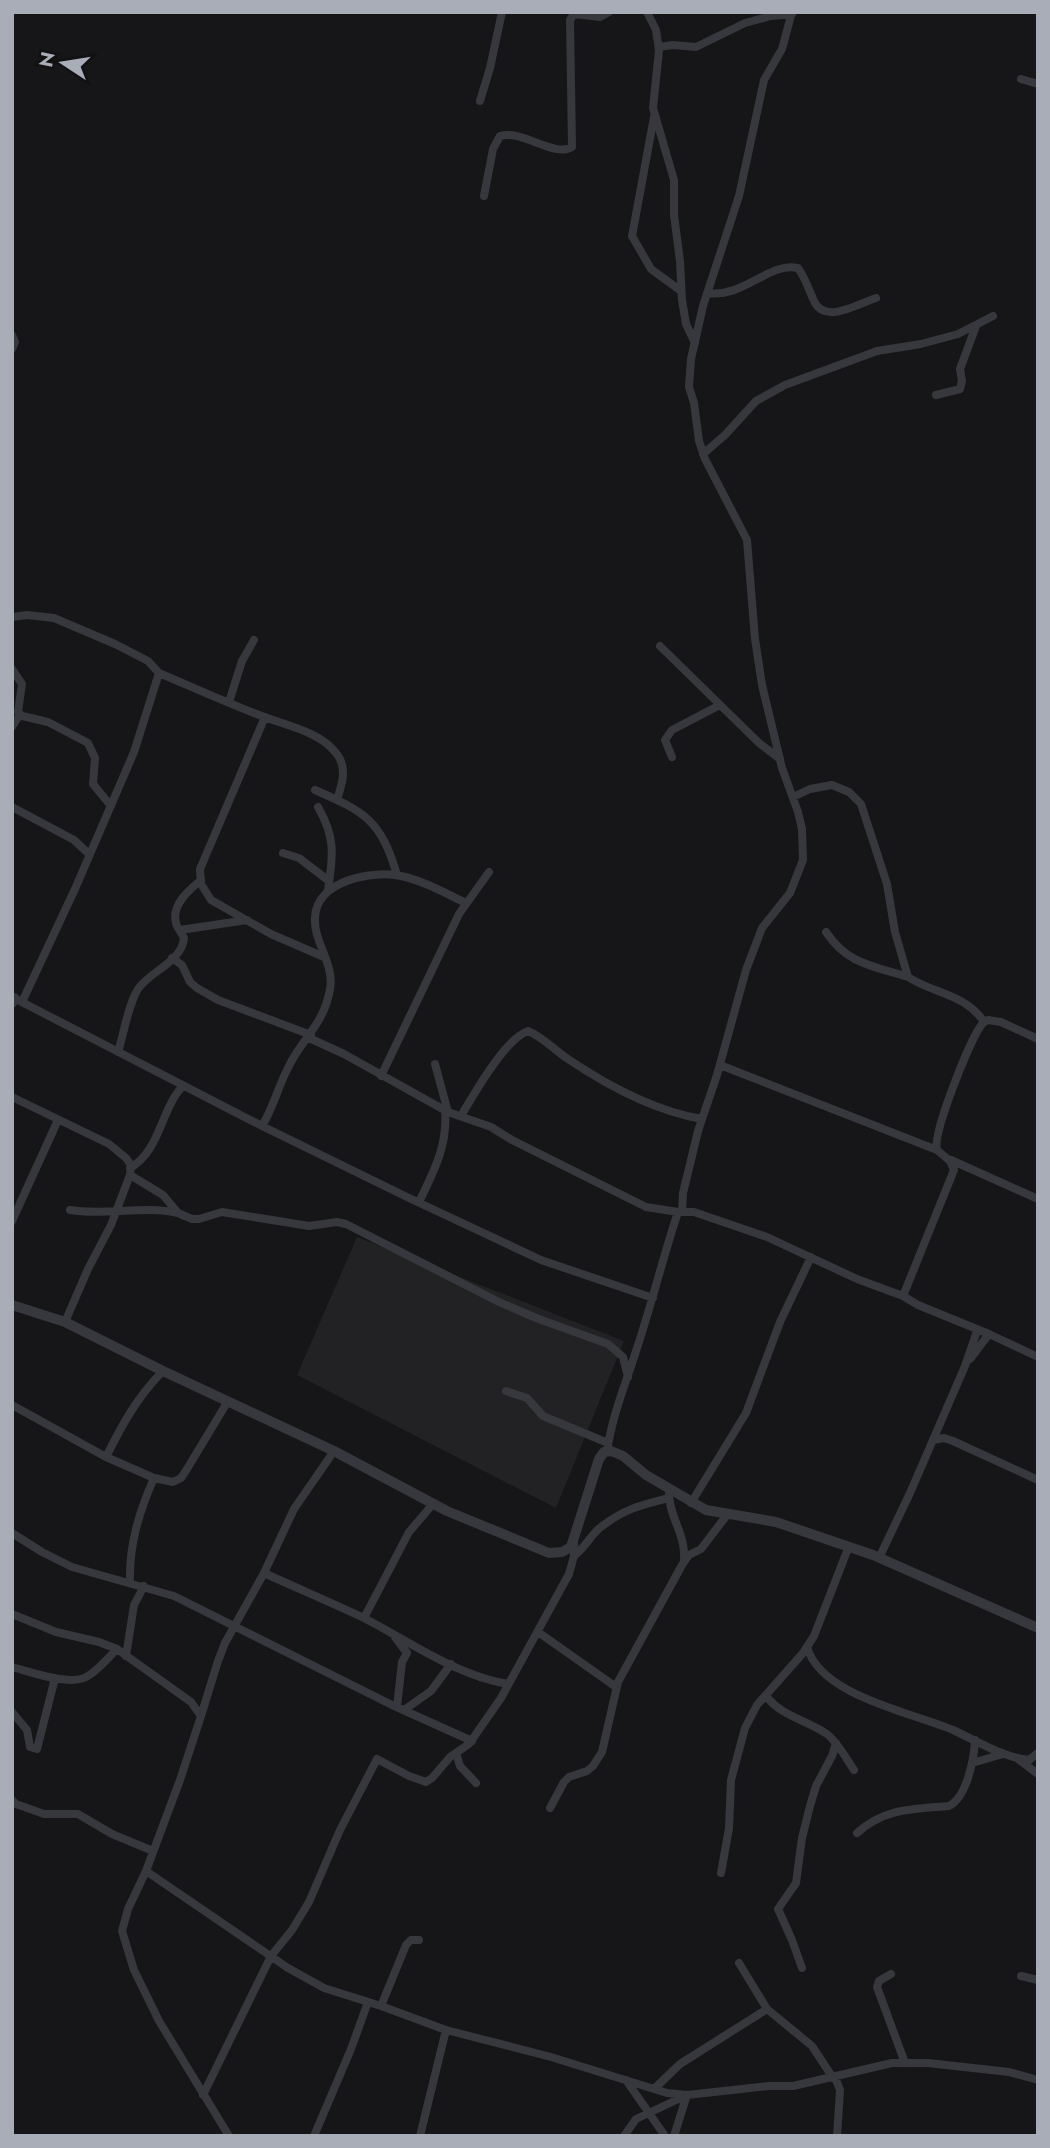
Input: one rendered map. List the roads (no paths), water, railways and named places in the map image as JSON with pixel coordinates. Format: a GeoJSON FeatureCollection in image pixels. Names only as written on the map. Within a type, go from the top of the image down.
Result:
{"type":"FeatureCollection","features":[{"type":"Feature","properties":{"kind":"street"},"geometry":{"type":"LineString","coordinates":[[480,102],[502,12]]}},
{"type":"Feature","properties":{"kind":"street"},"geometry":{"type":"LineString","coordinates":[[484,196],[493,149],[500,136],[512,134],[563,150],[572,147],[571,14],[600,17],[609,12]]}},
{"type":"Feature","properties":{"kind":"street"},"geometry":{"type":"LineString","coordinates":[[647,12],[656,30],[659,47],[659,69],[653,108],[674,180],[674,215],[681,290],[686,324],[695,343]]}},
{"type":"Feature","properties":{"kind":"street"},"geometry":{"type":"LineString","coordinates":[[12,1305],[65,1322],[334,1451],[433,1503],[526,1545],[549,1553],[562,1552],[571,1547],[599,1459],[608,1447],[617,1403],[628,1377],[662,1260],[680,1212],[702,1119],[746,970],[768,919],[790,893],[803,860],[802,829],[780,759],[765,698],[755,639],[747,540],[703,454],[689,387],[691,359],[707,293],[739,196],[764,80],[782,49],[792,13],[745,23],[696,47],[659,47]]}},
{"type":"Feature","properties":{"kind":"street"},"geometry":{"type":"LineString","coordinates":[[1021,79],[1038,84]]}},
{"type":"Feature","properties":{"kind":"street"},"geometry":{"type":"LineString","coordinates":[[655,114],[632,236],[651,269],[681,290]]}},
{"type":"Feature","properties":{"kind":"street"},"geometry":{"type":"LineString","coordinates":[[707,293],[742,289],[788,267],[798,268],[817,307],[827,313],[876,298]]}},
{"type":"Feature","properties":{"kind":"street"},"geometry":{"type":"LineString","coordinates":[[703,454],[725,435],[756,401],[785,385],[877,351],[940,339],[976,326],[993,316]]}},
{"type":"Feature","properties":{"kind":"street"},"geometry":{"type":"LineString","coordinates":[[936,395],[960,389],[960,369],[976,326]]}},
{"type":"Feature","properties":{"kind":"street"},"geometry":{"type":"LineString","coordinates":[[12,335],[15,341],[12,348]]}},
{"type":"Feature","properties":{"kind":"street"},"geometry":{"type":"LineString","coordinates":[[12,618],[27,615],[54,618],[148,661],[159,673],[304,732],[337,754],[343,773],[337,800]]}},
{"type":"Feature","properties":{"kind":"street"},"geometry":{"type":"LineString","coordinates":[[229,702],[242,661],[254,640]]}},
{"type":"Feature","properties":{"kind":"street"},"geometry":{"type":"LineString","coordinates":[[660,646],[767,751],[780,759]]}},
{"type":"Feature","properties":{"kind":"street"},"geometry":{"type":"LineString","coordinates":[[12,669],[17,682],[20,714],[12,727]]}},
{"type":"Feature","properties":{"kind":"street"},"geometry":{"type":"LineString","coordinates":[[159,673],[134,752],[111,806],[15,1000],[262,1126],[541,1260],[653,1298]]}},
{"type":"Feature","properties":{"kind":"street"},"geometry":{"type":"LineString","coordinates":[[672,757],[666,745],[667,736],[672,730],[720,705]]}},
{"type":"Feature","properties":{"kind":"street"},"geometry":{"type":"LineString","coordinates":[[20,714],[48,722],[89,743],[95,758],[93,784],[111,806]]}},
{"type":"Feature","properties":{"kind":"street"},"geometry":{"type":"LineString","coordinates":[[265,717],[200,869],[201,880],[204,892],[211,900],[271,934],[324,957]]}},
{"type":"Feature","properties":{"kind":"street"},"geometry":{"type":"LineString","coordinates":[[793,797],[810,789],[832,785],[849,792],[862,804],[887,884],[895,932],[908,977]]}},
{"type":"Feature","properties":{"kind":"street"},"geometry":{"type":"LineString","coordinates":[[315,790],[362,813],[377,828],[388,846],[397,875]]}},
{"type":"Feature","properties":{"kind":"street"},"geometry":{"type":"LineString","coordinates":[[12,807],[74,840],[89,854]]}},
{"type":"Feature","properties":{"kind":"street"},"geometry":{"type":"LineString","coordinates":[[262,1126],[272,1109],[288,1066],[310,1037],[324,1011],[331,987],[332,978],[314,915],[329,885],[333,859],[328,824],[318,807]]}},
{"type":"Feature","properties":{"kind":"street"},"geometry":{"type":"LineString","coordinates":[[283,853],[299,858],[329,885]]}},
{"type":"Feature","properties":{"kind":"street"},"geometry":{"type":"LineString","coordinates":[[381,1076],[466,903],[489,872]]}},
{"type":"Feature","properties":{"kind":"street"},"geometry":{"type":"LineString","coordinates":[[329,885],[354,878],[397,875],[430,886],[466,903]]}},
{"type":"Feature","properties":{"kind":"street"},"geometry":{"type":"LineString","coordinates":[[118,1052],[133,999],[139,988],[172,958],[184,942],[176,923],[179,904],[186,893],[201,880]]}},
{"type":"Feature","properties":{"kind":"street"},"geometry":{"type":"LineString","coordinates":[[180,930],[247,920]]}},
{"type":"Feature","properties":{"kind":"street"},"geometry":{"type":"LineString","coordinates":[[826,932],[846,956],[908,977],[960,999],[973,1008],[984,1022]]}},
{"type":"Feature","properties":{"kind":"street"},"geometry":{"type":"LineString","coordinates":[[172,958],[182,965],[190,982],[218,1000],[310,1037],[446,1111],[491,1126],[512,1140],[646,1207],[694,1212],[734,1226],[903,1296],[1038,1357]]}},
{"type":"Feature","properties":{"kind":"street"},"geometry":{"type":"LineString","coordinates":[[937,1150],[936,1137],[947,1104],[984,1022],[1001,1022],[1038,1039]]}},
{"type":"Feature","properties":{"kind":"street"},"geometry":{"type":"LineString","coordinates":[[461,1116],[479,1084],[514,1039],[528,1031],[536,1034],[567,1059],[612,1085],[671,1114],[702,1119]]}},
{"type":"Feature","properties":{"kind":"street"},"geometry":{"type":"LineString","coordinates":[[419,1202],[442,1152],[446,1126],[446,1111],[435,1064]]}},
{"type":"Feature","properties":{"kind":"street"},"geometry":{"type":"LineString","coordinates":[[720,1065],[937,1150],[953,1165],[952,1176],[903,1296]]}},
{"type":"Feature","properties":{"kind":"street"},"geometry":{"type":"LineString","coordinates":[[65,1322],[116,1212],[130,1172],[148,1149],[173,1098],[183,1086]]}},
{"type":"Feature","properties":{"kind":"street"},"geometry":{"type":"LineString","coordinates":[[12,1097],[109,1144],[126,1158],[130,1172],[163,1195],[178,1213]]}},
{"type":"Feature","properties":{"kind":"street"},"geometry":{"type":"LineString","coordinates":[[12,1221],[58,1120]]}},
{"type":"Feature","properties":{"kind":"street"},"geometry":{"type":"LineString","coordinates":[[948,1159],[1038,1199]]}},
{"type":"Feature","properties":{"kind":"street"},"geometry":{"type":"LineString","coordinates":[[70,1210],[116,1212],[152,1209],[199,1219],[214,1214],[235,1213],[309,1226],[337,1222],[346,1224],[499,1302],[608,1344],[623,1357],[628,1377]]}},
{"type":"Feature","properties":{"kind":"street"},"geometry":{"type":"LineString","coordinates":[[691,1503],[723,1455],[746,1413],[779,1322],[811,1257]]}},
{"type":"Feature","properties":{"kind":"street"},"geometry":{"type":"LineString","coordinates":[[879,1558],[896,1527],[965,1366],[977,1331]]}},
{"type":"Feature","properties":{"kind":"street"},"geometry":{"type":"LineString","coordinates":[[965,1366],[989,1334]]}},
{"type":"Feature","properties":{"kind":"street"},"geometry":{"type":"LineString","coordinates":[[106,1457],[134,1405],[163,1371]]}},
{"type":"Feature","properties":{"kind":"street"},"geometry":{"type":"LineString","coordinates":[[506,1391],[527,1398],[543,1416],[623,1456],[669,1494],[706,1510],[776,1522],[849,1546],[1038,1628]]}},
{"type":"Feature","properties":{"kind":"street"},"geometry":{"type":"LineString","coordinates":[[12,1405],[106,1457],[154,1478],[173,1482],[181,1478],[228,1401]]}},
{"type":"Feature","properties":{"kind":"street"},"geometry":{"type":"LineString","coordinates":[[938,1426],[949,1440]]}},
{"type":"Feature","properties":{"kind":"street"},"geometry":{"type":"LineString","coordinates":[[933,1440],[949,1440],[1038,1480]]}},
{"type":"Feature","properties":{"kind":"street"},"geometry":{"type":"LineString","coordinates":[[229,2136],[159,2021],[134,1970],[123,1937],[128,1909],[146,1871],[218,1661],[294,1509],[334,1451]]}},
{"type":"Feature","properties":{"kind":"street"},"geometry":{"type":"LineString","coordinates":[[131,1582],[132,1546],[144,1501],[154,1478]]}},
{"type":"Feature","properties":{"kind":"street"},"geometry":{"type":"LineString","coordinates":[[574,1556],[601,1527],[629,1508],[669,1494]]}},
{"type":"Feature","properties":{"kind":"street"},"geometry":{"type":"LineString","coordinates":[[669,1494],[676,1524],[684,1542],[684,1562]]}},
{"type":"Feature","properties":{"kind":"street"},"geometry":{"type":"LineString","coordinates":[[364,1618],[409,1532],[433,1503]]}},
{"type":"Feature","properties":{"kind":"street"},"geometry":{"type":"LineString","coordinates":[[550,1808],[564,1782],[569,1777],[587,1771],[602,1752],[616,1686],[684,1562],[701,1549],[727,1515]]}},
{"type":"Feature","properties":{"kind":"street"},"geometry":{"type":"LineString","coordinates":[[12,1533],[72,1567],[174,1596],[401,1709],[472,1741]]}},
{"type":"Feature","properties":{"kind":"street"},"geometry":{"type":"LineString","coordinates":[[203,2095],[271,1956],[301,1917],[340,1830],[377,1759],[426,1782],[472,1741],[508,1684],[569,1574],[574,1556],[574,1539]]}},
{"type":"Feature","properties":{"kind":"street"},"geometry":{"type":"LineString","coordinates":[[721,1873],[729,1828],[731,1780],[745,1728],[757,1705],[807,1647],[849,1546]]}},
{"type":"Feature","properties":{"kind":"street"},"geometry":{"type":"LineString","coordinates":[[264,1573],[364,1618],[451,1664],[485,1679],[508,1684]]}},
{"type":"Feature","properties":{"kind":"street"},"geometry":{"type":"LineString","coordinates":[[126,1656],[134,1605],[144,1586]]}},
{"type":"Feature","properties":{"kind":"street"},"geometry":{"type":"LineString","coordinates":[[12,1614],[56,1632],[117,1649],[191,1702],[201,1716]]}},
{"type":"Feature","properties":{"kind":"street"},"geometry":{"type":"LineString","coordinates":[[538,1632],[616,1686]]}},
{"type":"Feature","properties":{"kind":"street"},"geometry":{"type":"LineString","coordinates":[[393,1635],[407,1653],[402,1662],[401,1709]]}},
{"type":"Feature","properties":{"kind":"street"},"geometry":{"type":"LineString","coordinates":[[807,1647],[811,1660],[821,1672],[855,1693],[1017,1758],[1029,1760],[1038,1753]]}},
{"type":"Feature","properties":{"kind":"street"},"geometry":{"type":"LineString","coordinates":[[12,1667],[55,1678],[80,1680],[90,1675],[117,1649]]}},
{"type":"Feature","properties":{"kind":"street"},"geometry":{"type":"LineString","coordinates":[[401,1709],[431,1691],[451,1664]]}},
{"type":"Feature","properties":{"kind":"street"},"geometry":{"type":"LineString","coordinates":[[12,1712],[27,1730],[30,1747],[37,1749],[55,1678]]}},
{"type":"Feature","properties":{"kind":"street"},"geometry":{"type":"LineString","coordinates":[[765,1696],[781,1710],[814,1726],[836,1743],[854,1770]]}},
{"type":"Feature","properties":{"kind":"street"},"geometry":{"type":"LineString","coordinates":[[857,1833],[871,1820],[886,1813],[949,1806],[955,1802],[969,1776],[975,1740]]}},
{"type":"Feature","properties":{"kind":"street"},"geometry":{"type":"LineString","coordinates":[[802,1968],[778,1909],[796,1883],[808,1813],[816,1786],[836,1743]]}},
{"type":"Feature","properties":{"kind":"street"},"geometry":{"type":"LineString","coordinates":[[456,1753],[460,1766],[476,1783]]}},
{"type":"Feature","properties":{"kind":"street"},"geometry":{"type":"LineString","coordinates":[[972,1763],[986,1757],[1006,1754]]}},
{"type":"Feature","properties":{"kind":"street"},"geometry":{"type":"LineString","coordinates":[[1017,1758],[1038,1774]]}},
{"type":"Feature","properties":{"kind":"street"},"geometry":{"type":"LineString","coordinates":[[12,1800],[44,1814],[78,1814],[153,1851]]}},
{"type":"Feature","properties":{"kind":"street"},"geometry":{"type":"LineString","coordinates":[[146,1871],[271,1956],[324,1988],[446,2030],[551,2057],[654,2089],[687,2095],[793,2086],[892,2063],[928,2063],[1009,2072],[1038,2080]]}},
{"type":"Feature","properties":{"kind":"street"},"geometry":{"type":"LineString","coordinates":[[381,2006],[406,1945],[411,1940],[419,1940]]}},
{"type":"Feature","properties":{"kind":"street"},"geometry":{"type":"LineString","coordinates":[[739,1963],[766,2009],[812,2046],[834,2077],[840,2090],[837,2136]]}},
{"type":"Feature","properties":{"kind":"street"},"geometry":{"type":"LineString","coordinates":[[891,1974],[879,1981],[877,1987],[905,2063]]}},
{"type":"Feature","properties":{"kind":"street"},"geometry":{"type":"LineString","coordinates":[[1021,1976],[1038,1980]]}},
{"type":"Feature","properties":{"kind":"street"},"geometry":{"type":"LineString","coordinates":[[314,2136],[368,2002]]}},
{"type":"Feature","properties":{"kind":"street"},"geometry":{"type":"LineString","coordinates":[[654,2089],[680,2064],[766,2009]]}},
{"type":"Feature","properties":{"kind":"street"},"geometry":{"type":"LineString","coordinates":[[419,2136],[446,2030]]}},
{"type":"Feature","properties":{"kind":"street"},"geometry":{"type":"LineString","coordinates":[[626,2080],[665,2136]]}},
{"type":"Feature","properties":{"kind":"street"},"geometry":{"type":"LineString","coordinates":[[624,2136],[632,2123],[687,2095]]}},
{"type":"Feature","properties":{"kind":"street"},"geometry":{"type":"LineString","coordinates":[[674,2136],[687,2095]]}}]}
